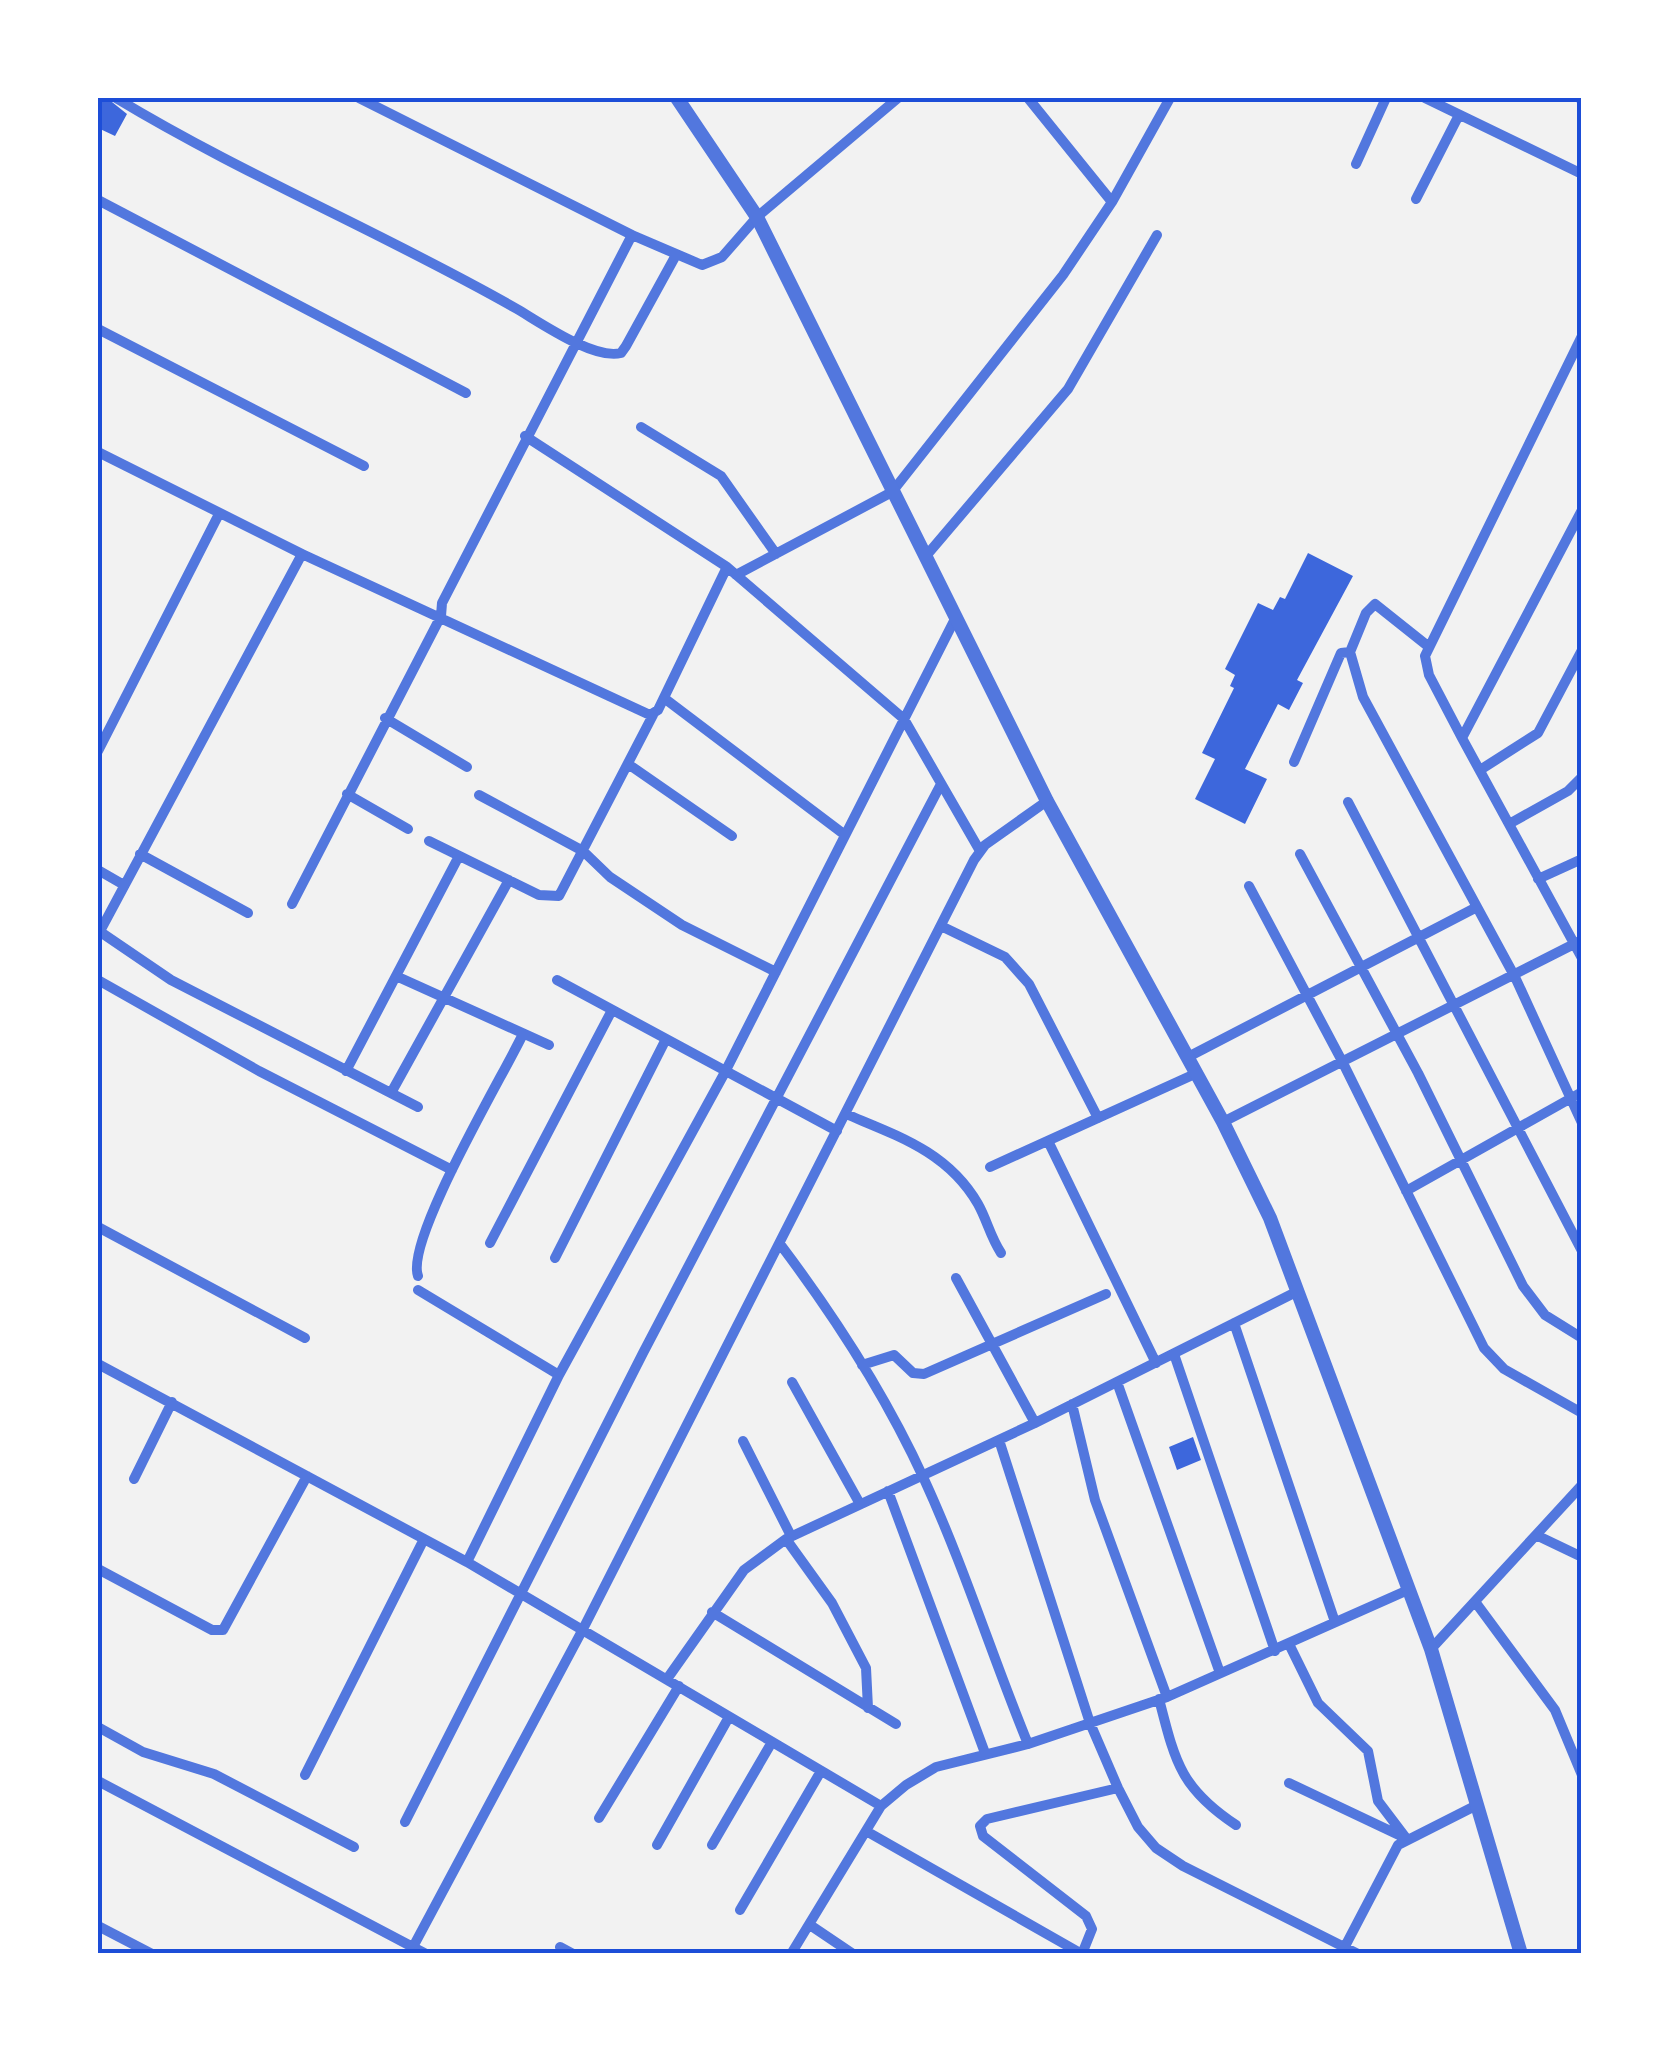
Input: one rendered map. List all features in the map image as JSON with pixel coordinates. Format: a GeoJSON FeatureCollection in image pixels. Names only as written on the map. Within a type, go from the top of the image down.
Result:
{"type":"FeatureCollection","features":[{"type":"Feature","properties":{"kind":"street"},"geometry":{"type":"LineString","coordinates":[[116,98],[433,260],[574,342],[606,354],[621,353],[676,255]]}},
{"type":"Feature","properties":{"kind":"street"},"geometry":{"type":"LineString","coordinates":[[359,98],[702,265],[713,264],[757,218],[898,98]]}},
{"type":"Feature","properties":{"kind":"street"},"geometry":{"type":"LineString","coordinates":[[677,98],[757,218],[1047,801],[1223,1122],[1298,1290],[1431,1649],[1522,1954]]}},
{"type":"Feature","properties":{"kind":"street"},"geometry":{"type":"LineString","coordinates":[[1028,98],[1112,202]]}},
{"type":"Feature","properties":{"kind":"street"},"geometry":{"type":"LineString","coordinates":[[736,575],[892,492],[1063,275],[1112,202],[1170,98]]}},
{"type":"Feature","properties":{"kind":"street"},"geometry":{"type":"LineString","coordinates":[[1356,164],[1386,98]]}},
{"type":"Feature","properties":{"kind":"street"},"geometry":{"type":"LineString","coordinates":[[1425,98],[1582,174]]}},
{"type":"Feature","properties":{"kind":"street"},"geometry":{"type":"LineString","coordinates":[[1416,199],[1459,115]]}},
{"type":"Feature","properties":{"kind":"street"},"geometry":{"type":"LineString","coordinates":[[98,200],[466,393]]}},
{"type":"Feature","properties":{"kind":"street"},"geometry":{"type":"LineString","coordinates":[[292,904],[441,616],[442,604],[524,436],[632,234]]}},
{"type":"Feature","properties":{"kind":"street"},"geometry":{"type":"LineString","coordinates":[[926,556],[1068,389],[1157,235]]}},
{"type":"Feature","properties":{"kind":"street"},"geometry":{"type":"LineString","coordinates":[[98,329],[364,466]]}},
{"type":"Feature","properties":{"kind":"street"},"geometry":{"type":"LineString","coordinates":[[1582,336],[1425,656],[1429,675],[1538,878],[1578,942],[1582,958]]}},
{"type":"Feature","properties":{"kind":"street"},"geometry":{"type":"LineString","coordinates":[[640,427],[722,476],[776,554]]}},
{"type":"Feature","properties":{"kind":"street"},"geometry":{"type":"LineString","coordinates":[[524,436],[727,567],[904,719],[980,850]]}},
{"type":"Feature","properties":{"kind":"street"},"geometry":{"type":"LineString","coordinates":[[98,452],[302,554],[653,715]]}},
{"type":"Feature","properties":{"kind":"street"},"geometry":{"type":"LineString","coordinates":[[1462,738],[1582,510]]}},
{"type":"Feature","properties":{"kind":"street"},"geometry":{"type":"LineString","coordinates":[[98,751],[219,514]]}},
{"type":"Feature","properties":{"kind":"street"},"geometry":{"type":"LineString","coordinates":[[302,554],[98,933],[171,980],[418,1107]]}},
{"type":"Feature","properties":{"kind":"street"},"geometry":{"type":"LineString","coordinates":[[429,841],[553,899],[563,891],[727,567]]}},
{"type":"Feature","properties":{"kind":"street"},"geometry":{"type":"LineString","coordinates":[[1429,646],[1375,604],[1366,613],[1350,652],[1363,697],[1576,1095],[1582,1122]]}},
{"type":"Feature","properties":{"kind":"street"},"geometry":{"type":"LineString","coordinates":[[467,1562],[559,1375],[724,1074],[956,616]]}},
{"type":"Feature","properties":{"kind":"street"},"geometry":{"type":"LineString","coordinates":[[1480,770],[1538,733],[1582,650]]}},
{"type":"Feature","properties":{"kind":"street"},"geometry":{"type":"LineString","coordinates":[[1294,762],[1336,663],[1342,653],[1350,652]]}},
{"type":"Feature","properties":{"kind":"street"},"geometry":{"type":"LineString","coordinates":[[664,698],[846,835]]}},
{"type":"Feature","properties":{"kind":"street"},"geometry":{"type":"LineString","coordinates":[[386,718],[467,767]]}},
{"type":"Feature","properties":{"kind":"street"},"geometry":{"type":"LineString","coordinates":[[628,764],[732,836]]}},
{"type":"Feature","properties":{"kind":"street"},"geometry":{"type":"LineString","coordinates":[[1508,824],[1568,791],[1582,777]]}},
{"type":"Feature","properties":{"kind":"street"},"geometry":{"type":"LineString","coordinates":[[405,1822],[941,784]]}},
{"type":"Feature","properties":{"kind":"street"},"geometry":{"type":"LineString","coordinates":[[347,794],[408,829]]}},
{"type":"Feature","properties":{"kind":"street"},"geometry":{"type":"LineString","coordinates":[[479,795],[583,851],[610,877],[660,912],[776,972]]}},
{"type":"Feature","properties":{"kind":"street"},"geometry":{"type":"LineString","coordinates":[[413,1947],[583,1629],[980,850],[1047,801]]}},
{"type":"Feature","properties":{"kind":"street"},"geometry":{"type":"LineString","coordinates":[[1348,802],[1582,1251]]}},
{"type":"Feature","properties":{"kind":"street"},"geometry":{"type":"LineString","coordinates":[[140,854],[248,912]]}},
{"type":"Feature","properties":{"kind":"street"},"geometry":{"type":"LineString","coordinates":[[1300,854],[1398,1034],[1532,1301],[1544,1315],[1582,1338]]}},
{"type":"Feature","properties":{"kind":"street"},"geometry":{"type":"LineString","coordinates":[[346,1072],[459,856]]}},
{"type":"Feature","properties":{"kind":"street"},"geometry":{"type":"LineString","coordinates":[[1538,878],[1582,860]]}},
{"type":"Feature","properties":{"kind":"street"},"geometry":{"type":"LineString","coordinates":[[98,870],[124,884]]}},
{"type":"Feature","properties":{"kind":"street"},"geometry":{"type":"LineString","coordinates":[[391,1093],[509,880]]}},
{"type":"Feature","properties":{"kind":"street"},"geometry":{"type":"LineString","coordinates":[[1250,886],[1493,1360],[1582,1413]]}},
{"type":"Feature","properties":{"kind":"street"},"geometry":{"type":"LineString","coordinates":[[1188,1057],[1477,907]]}},
{"type":"Feature","properties":{"kind":"street"},"geometry":{"type":"LineString","coordinates":[[941,926],[1005,958],[1030,984],[1098,1118]]}},
{"type":"Feature","properties":{"kind":"street"},"geometry":{"type":"LineString","coordinates":[[1223,1122],[1578,942]]}},
{"type":"Feature","properties":{"kind":"street"},"geometry":{"type":"LineString","coordinates":[[396,976],[549,1045]]}},
{"type":"Feature","properties":{"kind":"street"},"geometry":{"type":"LineString","coordinates":[[98,980],[259,1071],[452,1170]]}},
{"type":"Feature","properties":{"kind":"street"},"geometry":{"type":"LineString","coordinates":[[557,980],[724,1074],[838,1132]]}},
{"type":"Feature","properties":{"kind":"street"},"geometry":{"type":"LineString","coordinates":[[490,1243],[611,1012]]}},
{"type":"Feature","properties":{"kind":"street"},"geometry":{"type":"LineString","coordinates":[[418,1276],[414,1266],[418,1247],[452,1170],[523,1034]]}},
{"type":"Feature","properties":{"kind":"street"},"geometry":{"type":"LineString","coordinates":[[555,1258],[665,1041]]}},
{"type":"Feature","properties":{"kind":"street"},"geometry":{"type":"LineString","coordinates":[[990,1167],[1197,1073]]}},
{"type":"Feature","properties":{"kind":"street"},"geometry":{"type":"LineString","coordinates":[[1406,1191],[1576,1095]]}},
{"type":"Feature","properties":{"kind":"street"},"geometry":{"type":"LineString","coordinates":[[846,1114],[928,1148],[979,1205],[985,1229],[1001,1253]]}},
{"type":"Feature","properties":{"kind":"street"},"geometry":{"type":"LineString","coordinates":[[1048,1141],[1156,1363]]}},
{"type":"Feature","properties":{"kind":"street"},"geometry":{"type":"LineString","coordinates":[[99,1231],[306,1338]]}},
{"type":"Feature","properties":{"kind":"street"},"geometry":{"type":"LineString","coordinates":[[780,1244],[830,1311],[923,1476],[992,1641],[1028,1744]]}},
{"type":"Feature","properties":{"kind":"street"},"geometry":{"type":"LineString","coordinates":[[956,1278],[1035,1423]]}},
{"type":"Feature","properties":{"kind":"street"},"geometry":{"type":"LineString","coordinates":[[418,1290],[559,1375]]}},
{"type":"Feature","properties":{"kind":"street"},"geometry":{"type":"LineString","coordinates":[[667,1679],[744,1570],[788,1537],[1035,1423],[1298,1290]]}},
{"type":"Feature","properties":{"kind":"street"},"geometry":{"type":"LineString","coordinates":[[862,1365],[894,1355],[913,1373],[924,1374],[1106,1294]]}},
{"type":"Feature","properties":{"kind":"street"},"geometry":{"type":"LineString","coordinates":[[1234,1323],[1336,1622]]}},
{"type":"Feature","properties":{"kind":"street"},"geometry":{"type":"LineString","coordinates":[[1174,1354],[1274,1650]]}},
{"type":"Feature","properties":{"kind":"street"},"geometry":{"type":"LineString","coordinates":[[98,1364],[467,1562],[880,1806]]}},
{"type":"Feature","properties":{"kind":"street"},"geometry":{"type":"LineString","coordinates":[[792,1382],[860,1504]]}},
{"type":"Feature","properties":{"kind":"street"},"geometry":{"type":"LineString","coordinates":[[1117,1382],[1220,1673]]}},
{"type":"Feature","properties":{"kind":"street"},"geometry":{"type":"LineString","coordinates":[[134,1480],[172,1402]]}},
{"type":"Feature","properties":{"kind":"street"},"geometry":{"type":"LineString","coordinates":[[1072,1404],[1118,1570],[1163,1698],[1182,1776],[1194,1794],[1236,1824]]}},
{"type":"Feature","properties":{"kind":"street"},"geometry":{"type":"LineString","coordinates":[[998,1440],[1090,1723],[1138,1827],[1156,1848],[1343,1950],[1358,1954]]}},
{"type":"Feature","properties":{"kind":"street"},"geometry":{"type":"LineString","coordinates":[[742,1441],[788,1537],[832,1603],[866,1668],[868,1708]]}},
{"type":"Feature","properties":{"kind":"street"},"geometry":{"type":"LineString","coordinates":[[98,1569],[212,1630],[223,1630],[307,1476]]}},
{"type":"Feature","properties":{"kind":"street"},"geometry":{"type":"LineString","coordinates":[[1431,1649],[1581,1486]]}},
{"type":"Feature","properties":{"kind":"street"},"geometry":{"type":"LineString","coordinates":[[888,1491],[985,1753]]}},
{"type":"Feature","properties":{"kind":"street"},"geometry":{"type":"LineString","coordinates":[[1536,1535],[1582,1557]]}},
{"type":"Feature","properties":{"kind":"street"},"geometry":{"type":"LineString","coordinates":[[305,1775],[424,1539]]}},
{"type":"Feature","properties":{"kind":"street"},"geometry":{"type":"LineString","coordinates":[[792,1954],[880,1806],[936,1767],[1028,1744],[1163,1698],[1408,1590]]}},
{"type":"Feature","properties":{"kind":"street"},"geometry":{"type":"LineString","coordinates":[[1476,1603],[1555,1710],[1582,1775]]}},
{"type":"Feature","properties":{"kind":"street"},"geometry":{"type":"LineString","coordinates":[[712,1612],[896,1724]]}},
{"type":"Feature","properties":{"kind":"street"},"geometry":{"type":"LineString","coordinates":[[1289,1644],[1318,1703],[1368,1751],[1378,1801],[1406,1838]]}},
{"type":"Feature","properties":{"kind":"street"},"geometry":{"type":"LineString","coordinates":[[599,1818],[679,1686]]}},
{"type":"Feature","properties":{"kind":"street"},"geometry":{"type":"LineString","coordinates":[[656,1845],[730,1717]]}},
{"type":"Feature","properties":{"kind":"street"},"geometry":{"type":"LineString","coordinates":[[98,1727],[143,1752],[214,1774],[354,1847]]}},
{"type":"Feature","properties":{"kind":"street"},"geometry":{"type":"LineString","coordinates":[[712,1845],[772,1742]]}},
{"type":"Feature","properties":{"kind":"street"},"geometry":{"type":"LineString","coordinates":[[740,1910],[822,1770]]}},
{"type":"Feature","properties":{"kind":"street"},"geometry":{"type":"LineString","coordinates":[[98,1781],[426,1954]]}},
{"type":"Feature","properties":{"kind":"street"},"geometry":{"type":"LineString","coordinates":[[1290,1783],[1406,1838]]}},
{"type":"Feature","properties":{"kind":"street"},"geometry":{"type":"LineString","coordinates":[[866,1831],[1082,1954],[1092,1929],[1086,1916],[983,1836],[980,1826],[987,1820],[1118,1788]]}},
{"type":"Feature","properties":{"kind":"street"},"geometry":{"type":"LineString","coordinates":[[1343,1950],[1384,1866],[1406,1838],[1478,1806]]}},
{"type":"Feature","properties":{"kind":"street"},"geometry":{"type":"LineString","coordinates":[[810,1924],[853,1954]]}},
{"type":"Feature","properties":{"kind":"street"},"geometry":{"type":"LineString","coordinates":[[100,1927],[152,1954]]}},
{"type":"Feature","properties":{"kind":"street"},"geometry":{"type":"LineString","coordinates":[[560,1947],[573,1954]]}},
{"type":"Feature","properties":{"kind":"building"},"geometry":{"type":"Polygon","coordinates":[[[98,98],[107,98],[127,114],[115,136],[98,128],[98,98]]]}},
{"type":"Feature","properties":{"kind":"building"},"geometry":{"type":"Polygon","coordinates":[[[1308,553],[1353,576],[1297,680],[1303,683],[1289,710],[1278,704],[1245,769],[1267,779],[1245,824],[1195,799],[1215,759],[1202,753],[1234,688],[1230,686],[1235,675],[1225,669],[1258,603],[1273,610],[1280,597],[1285,599],[1308,553]]]}},
{"type":"Feature","properties":{"kind":"building"},"geometry":{"type":"Polygon","coordinates":[[[1193,1437],[1201,1460],[1177,1470],[1169,1447],[1193,1437]]]}}]}
